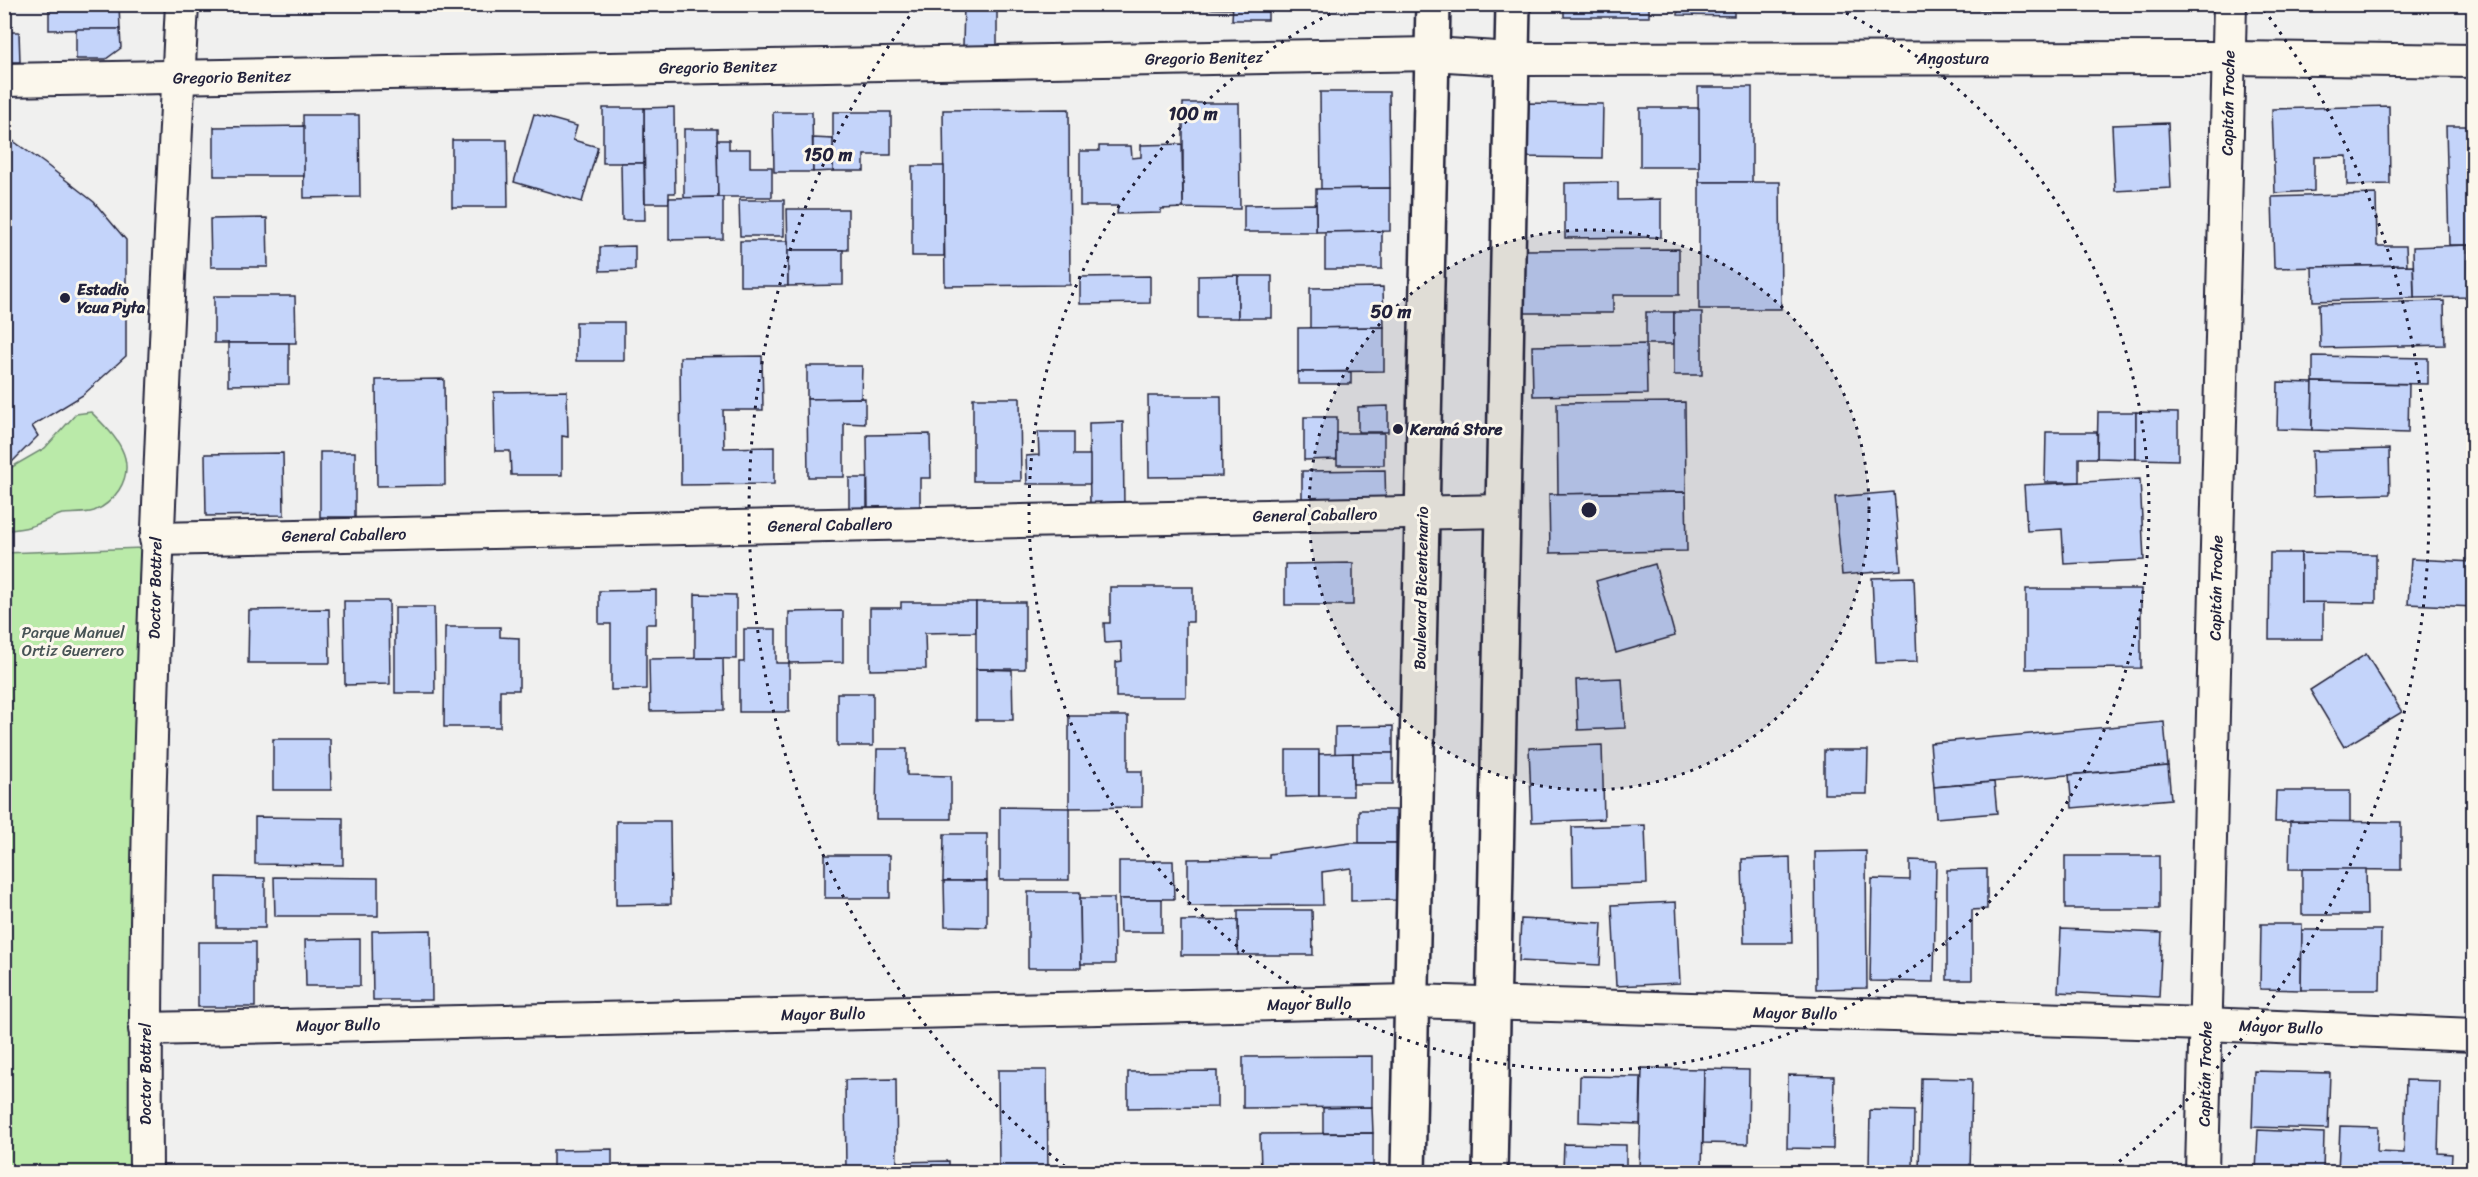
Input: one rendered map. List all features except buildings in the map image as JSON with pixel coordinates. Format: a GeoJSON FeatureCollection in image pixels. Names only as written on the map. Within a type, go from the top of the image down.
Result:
{"type":"FeatureCollection","features":[{"type":"Feature","properties":{"kind":"main road","name":"Boulevard Bicentenario"},"geometry":{"type":"LineString","coordinates":[[1408,1173],[1433,4]]}},
{"type":"Feature","properties":{"kind":"main road"},"geometry":{"type":"LineString","coordinates":[[1490,1173],[1514,4]]}},
{"type":"Feature","properties":{"kind":"street","name":"Doctor Bottrel"},"geometry":{"type":"LineString","coordinates":[[146,1173],[145,1029],[156,539],[182,4]]}},
{"type":"Feature","properties":{"kind":"street","name":"Capitán Troche"},"geometry":{"type":"LineString","coordinates":[[2202,1173],[2230,4]]}},
{"type":"Feature","properties":{"kind":"street","name":"Gregorio Benitez"},"geometry":{"type":"LineString","coordinates":[[4,80],[1432,54]]}},
{"type":"Feature","properties":{"kind":"street","name":"Angostura"},"geometry":{"type":"LineString","coordinates":[[1432,54],[1512,59],[2229,57],[2474,61]]}},
{"type":"Feature","properties":{"kind":"street","name":"General Caballero"},"geometry":{"type":"LineString","coordinates":[[156,539],[1503,511]]}},
{"type":"Feature","properties":{"kind":"street","name":"Mayor Bullo"},"geometry":{"type":"LineString","coordinates":[[145,1029],[1412,1002],[2206,1024],[2474,1035]]}},
{"type":"Feature","properties":{"kind":"green space"},"geometry":{"type":"Polygon","coordinates":[[[91,412],[115,438],[125,457],[124,478],[117,493],[105,505],[94,511],[62,514],[32,526],[5,531],[5,471],[45,448],[76,414],[91,412]]]}},
{"type":"Feature","properties":{"kind":"green space","name":"Parque Manuel Ortiz Guerrero"},"geometry":{"type":"Polygon","coordinates":[[[142,548],[137,1172],[5,1172],[4,553],[142,548]]]}},
{"type":"Feature","properties":{"kind":"place","name":"Estadio Ycua Pyta"},"geometry":{"type":"Point","coordinates":[65,298]}},
{"type":"Feature","properties":{"kind":"place","name":"Keraná Store"},"geometry":{"type":"Point","coordinates":[1398,429]}}]}
